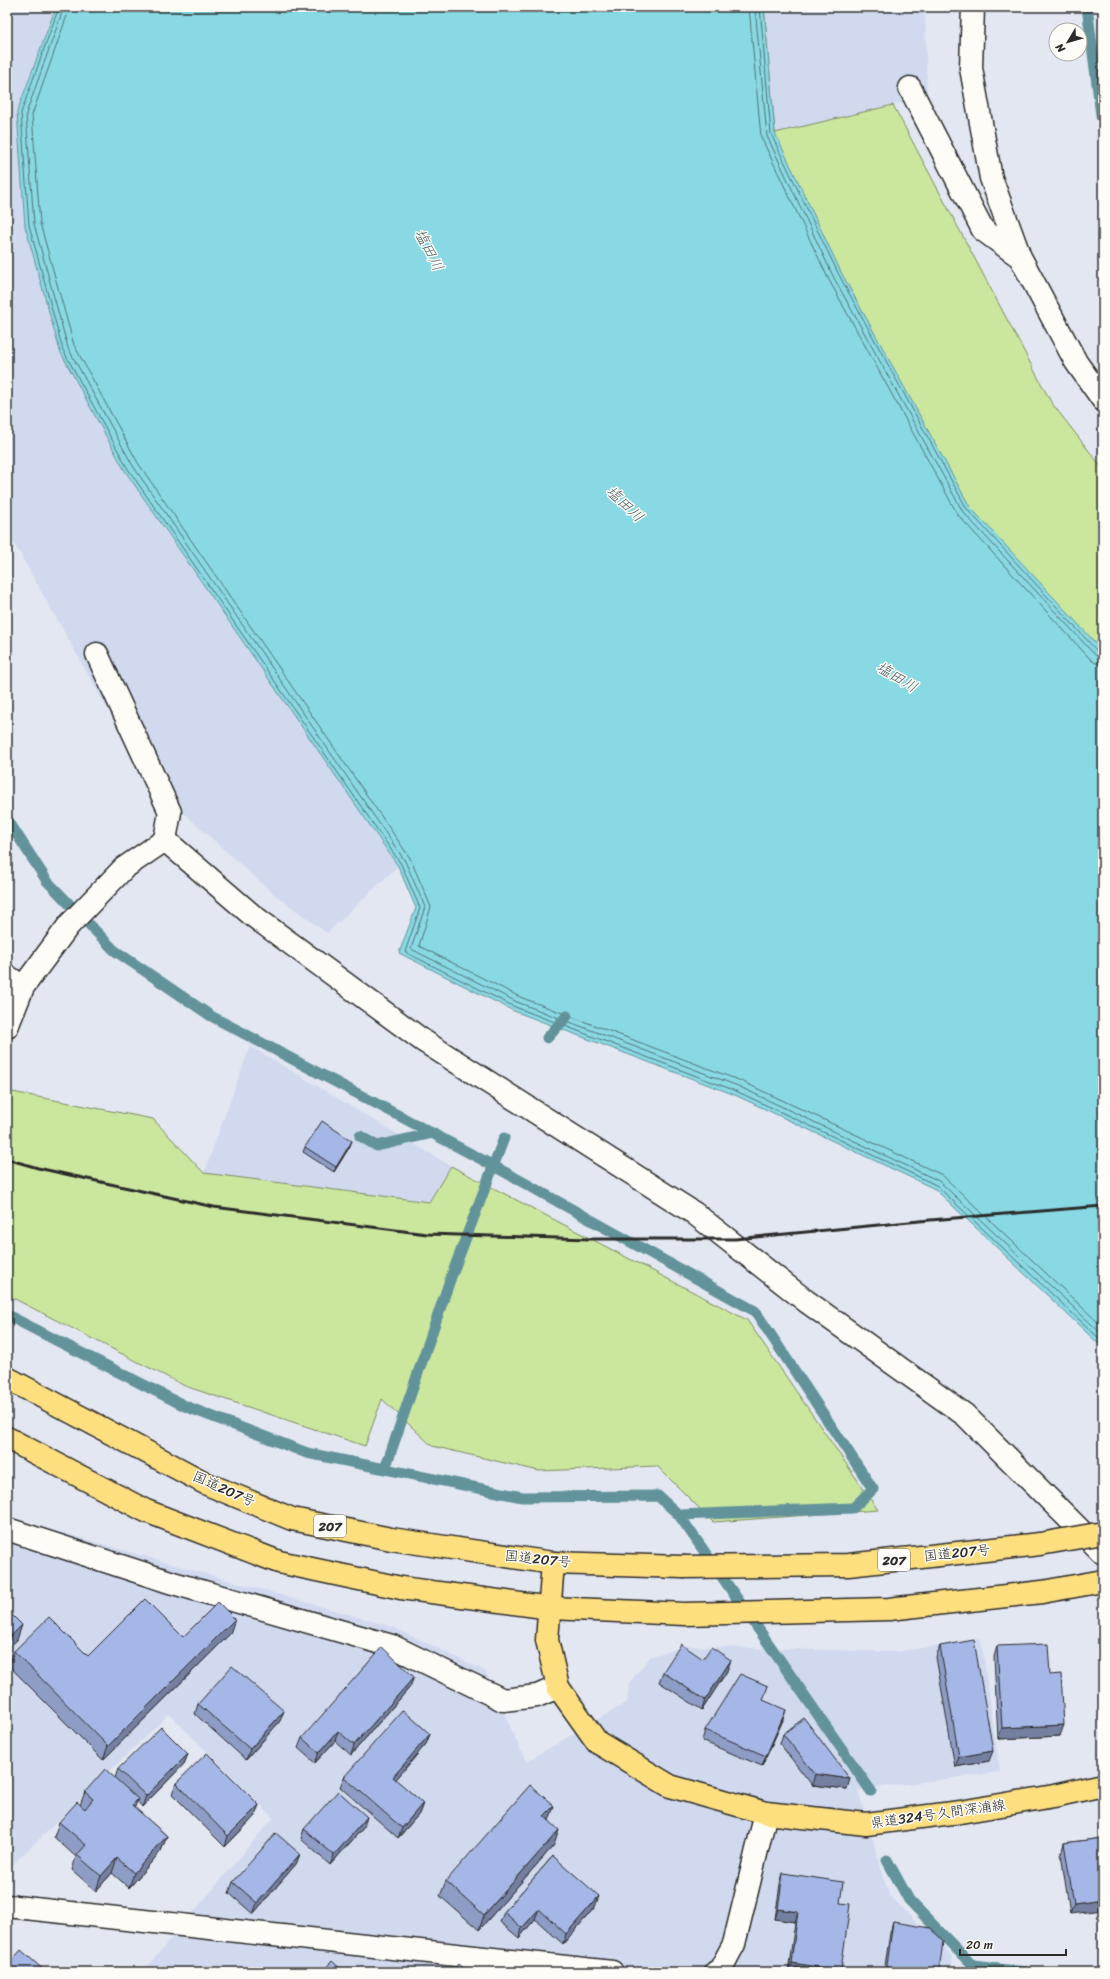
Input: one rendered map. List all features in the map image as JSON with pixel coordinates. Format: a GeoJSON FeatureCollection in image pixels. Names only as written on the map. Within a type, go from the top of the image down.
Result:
{"type":"FeatureCollection","features":[{"type":"Feature","properties":{"kind":"main road","name":"国道207号"},"geometry":{"type":"LineString","coordinates":[[7,1378],[207,1484],[292,1518],[391,1539],[554,1562],[683,1567],[848,1565],[1040,1544],[1103,1533]]}},
{"type":"Feature","properties":{"kind":"main road"},"geometry":{"type":"LineString","coordinates":[[7,1438],[146,1511],[279,1562],[401,1588],[551,1608],[684,1614],[889,1608],[1042,1592],[1103,1581]]}},
{"type":"Feature","properties":{"kind":"main road","name":"県道324号久間深浦線"},"geometry":{"type":"LineString","coordinates":[[554,1562],[547,1640],[558,1686],[597,1742],[670,1786],[766,1813],[866,1824],[968,1811],[1054,1796],[1103,1785]]}},
{"type":"Feature","properties":{"kind":"street"},"geometry":{"type":"LineString","coordinates":[[973,7],[972,68],[991,178],[1020,257],[1076,362],[1103,400]]}},
{"type":"Feature","properties":{"kind":"street"},"geometry":{"type":"LineString","coordinates":[[910,88],[983,230],[1020,257]]}},
{"type":"Feature","properties":{"kind":"street"},"geometry":{"type":"LineString","coordinates":[[7,1027],[15,982],[124,868],[164,840],[170,812],[97,654]]}},
{"type":"Feature","properties":{"kind":"street"},"geometry":{"type":"LineString","coordinates":[[164,840],[252,915],[422,1040],[694,1213],[806,1301],[965,1414],[1103,1553]]}},
{"type":"Feature","properties":{"kind":"street"},"geometry":{"type":"LineString","coordinates":[[7,1529],[173,1583],[392,1646],[503,1700],[536,1696],[558,1686]]}},
{"type":"Feature","properties":{"kind":"street"},"geometry":{"type":"LineString","coordinates":[[721,1971],[734,1944],[766,1813]]}},
{"type":"Feature","properties":{"kind":"street"},"geometry":{"type":"LineString","coordinates":[[7,1906],[612,1972]]}},
{"type":"Feature","properties":{"kind":"shaded area"},"geometry":{"type":"Polygon","coordinates":[[[7,7],[56,7],[17,112],[125,471],[398,866],[327,933],[275,895],[149,782],[7,531],[7,7]]]}},
{"type":"Feature","properties":{"kind":"shaded area"},"geometry":{"type":"Polygon","coordinates":[[[764,7],[925,7],[927,97],[775,133],[764,7]]]}},
{"type":"Feature","properties":{"kind":"shaded area"},"geometry":{"type":"Polygon","coordinates":[[[250,1046],[451,1166],[429,1202],[204,1173],[250,1046]]]}},
{"type":"Feature","properties":{"kind":"shaded area"},"geometry":{"type":"Polygon","coordinates":[[[7,1517],[393,1627],[485,1671],[526,1762],[627,1702],[629,1683],[650,1657],[686,1646],[895,1652],[981,1639],[1000,1772],[858,1790],[889,1895],[953,1957],[951,1972],[143,1972],[273,1818],[169,1714],[7,1870],[7,1517]]]}},
{"type":"Feature","properties":{"kind":"green space"},"geometry":{"type":"Polygon","coordinates":[[[518,7],[764,7],[775,133],[893,105],[1051,402],[1103,469],[1103,716],[518,7]]]}},
{"type":"Feature","properties":{"kind":"green space"},"geometry":{"type":"Polygon","coordinates":[[[7,1091],[153,1119],[204,1173],[429,1202],[451,1166],[747,1320],[878,1510],[713,1522],[657,1466],[539,1471],[432,1446],[382,1399],[365,1446],[185,1386],[7,1295],[7,1091]]]}},
{"type":"Feature","properties":{"kind":"water","name":"塩田川"},"geometry":{"type":"Polygon","coordinates":[[[56,7],[764,7],[775,133],[842,274],[970,507],[1103,651],[1103,1348],[935,1189],[735,1095],[514,1011],[399,953],[416,908],[398,866],[125,471],[60,351],[25,226],[17,112],[56,7]]]}},
{"type":"Feature","properties":{"kind":"building"},"geometry":{"type":"Polygon","coordinates":[[[322,1121],[352,1141],[336,1167],[305,1147],[322,1121]]]}},
{"type":"Feature","properties":{"kind":"building"},"geometry":{"type":"Polygon","coordinates":[[[145,1599],[183,1637],[218,1602],[235,1619],[108,1746],[14,1651],[49,1617],[88,1656],[145,1599]]]}},
{"type":"Feature","properties":{"kind":"building"},"geometry":{"type":"Polygon","coordinates":[[[7,1610],[22,1625],[7,1640],[7,1610]]]}},
{"type":"Feature","properties":{"kind":"building"},"geometry":{"type":"Polygon","coordinates":[[[974,1640],[993,1751],[959,1757],[940,1646],[974,1640]]]}},
{"type":"Feature","properties":{"kind":"building"},"geometry":{"type":"Polygon","coordinates":[[[681,1644],[703,1659],[711,1647],[731,1660],[705,1700],[663,1672],[681,1644]]]}},
{"type":"Feature","properties":{"kind":"building"},"geometry":{"type":"Polygon","coordinates":[[[1048,1644],[1050,1675],[1061,1674],[1064,1725],[1002,1728],[997,1646],[1048,1644]]]}},
{"type":"Feature","properties":{"kind":"building"},"geometry":{"type":"Polygon","coordinates":[[[382,1647],[414,1677],[354,1745],[338,1731],[319,1753],[302,1738],[382,1647]]]}},
{"type":"Feature","properties":{"kind":"building"},"geometry":{"type":"Polygon","coordinates":[[[232,1666],[284,1711],[250,1749],[198,1704],[232,1666]]]}},
{"type":"Feature","properties":{"kind":"building"},"geometry":{"type":"Polygon","coordinates":[[[740,1674],[768,1686],[763,1700],[786,1710],[766,1756],[705,1730],[740,1674]]]}},
{"type":"Feature","properties":{"kind":"building"},"geometry":{"type":"Polygon","coordinates":[[[403,1710],[430,1734],[393,1777],[423,1803],[402,1828],[344,1777],[403,1710]]]}},
{"type":"Feature","properties":{"kind":"building"},"geometry":{"type":"Polygon","coordinates":[[[804,1718],[850,1779],[815,1774],[783,1734],[804,1718]]]}},
{"type":"Feature","properties":{"kind":"building"},"geometry":{"type":"Polygon","coordinates":[[[161,1727],[188,1754],[146,1796],[118,1769],[161,1727]]]}},
{"type":"Feature","properties":{"kind":"building"},"geometry":{"type":"Polygon","coordinates":[[[207,1753],[259,1805],[228,1836],[176,1783],[207,1753]]]}},
{"type":"Feature","properties":{"kind":"building"},"geometry":{"type":"Polygon","coordinates":[[[105,1769],[138,1799],[132,1805],[167,1836],[134,1873],[117,1858],[101,1876],[77,1855],[86,1845],[59,1822],[77,1802],[85,1809],[93,1799],[85,1792],[105,1769]]]}},
{"type":"Feature","properties":{"kind":"building"},"geometry":{"type":"Polygon","coordinates":[[[530,1785],[554,1806],[544,1816],[559,1830],[484,1915],[446,1881],[530,1785]]]}},
{"type":"Feature","properties":{"kind":"building"},"geometry":{"type":"Polygon","coordinates":[[[338,1791],[367,1817],[334,1855],[304,1829],[338,1791]]]}},
{"type":"Feature","properties":{"kind":"building"},"geometry":{"type":"Polygon","coordinates":[[[276,1833],[300,1854],[257,1903],[233,1882],[276,1833]]]}},
{"type":"Feature","properties":{"kind":"building"},"geometry":{"type":"Polygon","coordinates":[[[1103,1838],[1103,1900],[1074,1904],[1064,1843],[1103,1838]]]}},
{"type":"Feature","properties":{"kind":"building"},"geometry":{"type":"Polygon","coordinates":[[[553,1856],[599,1896],[566,1934],[539,1909],[522,1928],[504,1912],[553,1856]]]}},
{"type":"Feature","properties":{"kind":"building"},"geometry":{"type":"Polygon","coordinates":[[[783,1873],[843,1882],[840,1903],[850,1904],[841,1970],[791,1963],[798,1912],[778,1909],[783,1873]]]}},
{"type":"Feature","properties":{"kind":"building"},"geometry":{"type":"Polygon","coordinates":[[[893,1922],[931,1928],[943,1941],[939,1972],[886,1972],[893,1922]]]}},
{"type":"Feature","properties":{"kind":"building"},"geometry":{"type":"Polygon","coordinates":[[[21,1950],[46,1972],[7,1972],[7,1966],[21,1950]]]}},
{"type":"Feature","properties":{"kind":"building"},"geometry":{"type":"Polygon","coordinates":[[[332,1961],[344,1972],[322,1972],[332,1961]]]}},
{"type":"Feature","properties":{"kind":"building"},"geometry":{"type":"Polygon","coordinates":[[[459,1964],[468,1972],[452,1972],[459,1964]]]}},
{"type":"Feature","properties":{"kind":"waterway"},"geometry":{"type":"LineString","coordinates":[[1087,7],[1103,122]]}},
{"type":"Feature","properties":{"kind":"waterway"},"geometry":{"type":"LineString","coordinates":[[7,819],[47,881],[114,950],[211,1016],[492,1165],[755,1311],[873,1489],[853,1508],[679,1515]]}},
{"type":"Feature","properties":{"kind":"waterway"},"geometry":{"type":"LineString","coordinates":[[547,1038],[567,1016]]}},
{"type":"Feature","properties":{"kind":"waterway"},"geometry":{"type":"LineString","coordinates":[[360,1136],[377,1146],[433,1133]]}},
{"type":"Feature","properties":{"kind":"waterway"},"geometry":{"type":"LineString","coordinates":[[385,1469],[451,1277],[504,1138]]}},
{"type":"Feature","properties":{"kind":"waterway"},"geometry":{"type":"LineString","coordinates":[[7,1315],[185,1406],[307,1453],[522,1497],[658,1496],[679,1515],[871,1791]]}},
{"type":"Feature","properties":{"kind":"waterway"},"geometry":{"type":"LineString","coordinates":[[887,1860],[909,1900],[973,1966],[1026,1972]]}},
{"type":"Feature","properties":{"kind":"railway"},"geometry":{"type":"LineString","coordinates":[[7,1159],[38,1168],[214,1207],[427,1234],[590,1239],[735,1239],[930,1220],[1103,1206]]}}]}
